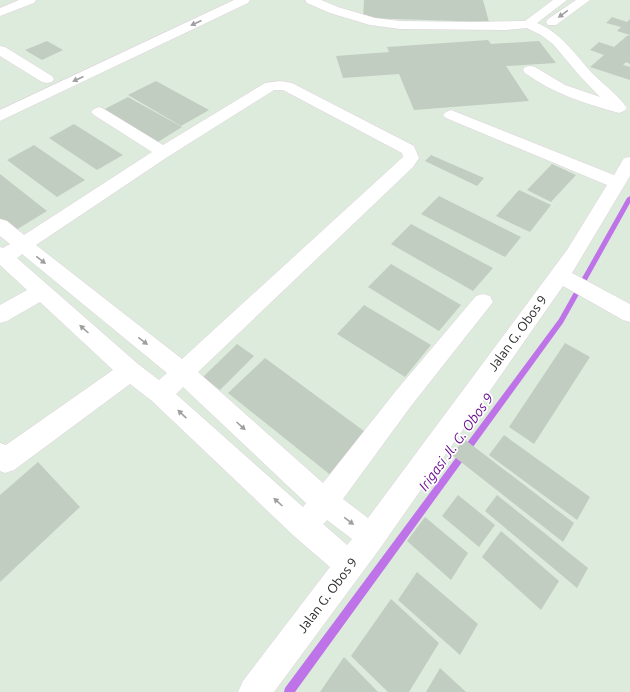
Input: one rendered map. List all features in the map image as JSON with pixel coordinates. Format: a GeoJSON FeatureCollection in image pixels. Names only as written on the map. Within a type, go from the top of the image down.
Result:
{"type":"FeatureCollection","features":[{"type":"Feature","properties":{"kind":"street"},"geometry":{"type":"LineString","coordinates":[[0,12],[30,0]]}},
{"type":"Feature","properties":{"kind":"street"},"geometry":{"type":"LineString","coordinates":[[33,86],[222,3],[244,0]]}},
{"type":"Feature","properties":{"kind":"street"},"geometry":{"type":"LineString","coordinates":[[311,0],[364,20],[384,24],[472,26],[506,26],[528,24],[544,30],[559,43],[579,67],[624,110]]}},
{"type":"Feature","properties":{"kind":"street"},"geometry":{"type":"LineString","coordinates":[[528,24],[561,0]]}},
{"type":"Feature","properties":{"kind":"street"},"geometry":{"type":"LineString","coordinates":[[544,30],[584,0]]}},
{"type":"Feature","properties":{"kind":"street"},"geometry":{"type":"LineString","coordinates":[[0,116],[222,3]]}},
{"type":"Feature","properties":{"kind":"street"},"geometry":{"type":"LineString","coordinates":[[0,50],[47,79]]}},
{"type":"Feature","properties":{"kind":"street"},"geometry":{"type":"LineString","coordinates":[[549,83],[579,67]]}},
{"type":"Feature","properties":{"kind":"street"},"geometry":{"type":"LineString","coordinates":[[530,70],[549,83],[624,110]]}},
{"type":"Feature","properties":{"kind":"street"},"geometry":{"type":"LineString","coordinates":[[9,252],[265,88],[280,85],[294,90],[410,153],[411,158],[407,163],[160,394]]}},
{"type":"Feature","properties":{"kind":"street"},"geometry":{"type":"LineString","coordinates":[[99,112],[163,152]]}},
{"type":"Feature","properties":{"kind":"street"},"geometry":{"type":"LineString","coordinates":[[451,115],[618,184]]}},
{"type":"Feature","properties":{"kind":"street","name":"Jalan G. Obos 9"},"geometry":{"type":"LineString","coordinates":[[254,692],[371,537],[574,255],[630,162]]}},
{"type":"Feature","properties":{"kind":"street"},"geometry":{"type":"LineString","coordinates":[[0,226],[9,252],[42,290],[130,371],[160,394],[304,526],[349,565]]}},
{"type":"Feature","properties":{"kind":"street"},"geometry":{"type":"LineString","coordinates":[[9,252],[182,372],[325,502],[371,537]]}},
{"type":"Feature","properties":{"kind":"street"},"geometry":{"type":"LineString","coordinates":[[559,275],[630,314]]}},
{"type":"Feature","properties":{"kind":"street"},"geometry":{"type":"LineString","coordinates":[[0,316],[42,290]]}},
{"type":"Feature","properties":{"kind":"street"},"geometry":{"type":"LineString","coordinates":[[304,526],[325,502],[403,398],[483,302]]}},
{"type":"Feature","properties":{"kind":"street"},"geometry":{"type":"LineString","coordinates":[[2,460],[130,371]]}},
{"type":"Feature","properties":{"kind":"building"},"geometry":{"type":"Polygon","coordinates":[[[364,0],[483,0],[489,22],[363,18],[364,0]]]}},
{"type":"Feature","properties":{"kind":"building"},"geometry":{"type":"Polygon","coordinates":[[[612,17],[627,22],[630,19],[630,35],[617,31],[621,27],[606,23],[612,17]]]}},
{"type":"Feature","properties":{"kind":"building"},"geometry":{"type":"Polygon","coordinates":[[[628,35],[630,36],[630,64],[626,62],[623,65],[630,67],[630,80],[590,67],[604,55],[590,50],[599,42],[614,47],[628,35]]]}},
{"type":"Feature","properties":{"kind":"building"},"geometry":{"type":"Polygon","coordinates":[[[488,40],[491,44],[539,41],[556,63],[506,66],[529,101],[414,110],[399,74],[343,78],[336,56],[389,52],[387,47],[488,40]]]}},
{"type":"Feature","properties":{"kind":"building"},"geometry":{"type":"Polygon","coordinates":[[[47,41],[63,50],[42,60],[25,50],[47,41]]]}},
{"type":"Feature","properties":{"kind":"building"},"geometry":{"type":"Polygon","coordinates":[[[156,81],[209,110],[181,126],[128,95],[156,81]]]}},
{"type":"Feature","properties":{"kind":"building"},"geometry":{"type":"Polygon","coordinates":[[[128,97],[182,127],[153,145],[99,112],[128,97]]]}},
{"type":"Feature","properties":{"kind":"building"},"geometry":{"type":"Polygon","coordinates":[[[74,124],[123,155],[97,170],[49,138],[74,124]]]}},
{"type":"Feature","properties":{"kind":"building"},"geometry":{"type":"Polygon","coordinates":[[[34,145],[85,180],[57,197],[7,160],[34,145]]]}},
{"type":"Feature","properties":{"kind":"building"},"geometry":{"type":"Polygon","coordinates":[[[431,155],[484,178],[477,186],[425,161],[431,155]]]}},
{"type":"Feature","properties":{"kind":"building"},"geometry":{"type":"Polygon","coordinates":[[[552,164],[576,175],[551,202],[527,190],[552,164]]]}},
{"type":"Feature","properties":{"kind":"building"},"geometry":{"type":"Polygon","coordinates":[[[0,174],[47,211],[11,233],[0,224],[0,174]]]}},
{"type":"Feature","properties":{"kind":"building"},"geometry":{"type":"Polygon","coordinates":[[[519,190],[551,205],[530,232],[496,216],[519,190]]]}},
{"type":"Feature","properties":{"kind":"building"},"geometry":{"type":"Polygon","coordinates":[[[439,196],[521,237],[505,257],[421,214],[439,196]]]}},
{"type":"Feature","properties":{"kind":"building"},"geometry":{"type":"Polygon","coordinates":[[[411,224],[493,268],[473,291],[391,244],[411,224]]]}},
{"type":"Feature","properties":{"kind":"building"},"geometry":{"type":"Polygon","coordinates":[[[391,264],[461,305],[439,331],[368,287],[391,264]]]}},
{"type":"Feature","properties":{"kind":"building"},"geometry":{"type":"Polygon","coordinates":[[[364,305],[431,345],[405,377],[337,334],[364,305]]]}},
{"type":"Feature","properties":{"kind":"building"},"geometry":{"type":"Polygon","coordinates":[[[565,343],[590,357],[534,444],[509,427],[565,343]]]}},
{"type":"Feature","properties":{"kind":"building"},"geometry":{"type":"Polygon","coordinates":[[[237,344],[254,356],[220,390],[203,377],[237,344]]]}},
{"type":"Feature","properties":{"kind":"building"},"geometry":{"type":"Polygon","coordinates":[[[265,358],[368,434],[333,477],[228,393],[265,358]]]}},
{"type":"Feature","properties":{"kind":"building"},"geometry":{"type":"Polygon","coordinates":[[[504,435],[590,497],[577,520],[489,455],[504,435]]]}},
{"type":"Feature","properties":{"kind":"building"},"geometry":{"type":"Polygon","coordinates":[[[464,439],[574,523],[563,542],[452,455],[464,439]]]}},
{"type":"Feature","properties":{"kind":"building"},"geometry":{"type":"Polygon","coordinates":[[[38,462],[80,507],[0,582],[0,495],[38,462]]]}},
{"type":"Feature","properties":{"kind":"building"},"geometry":{"type":"Polygon","coordinates":[[[458,495],[495,525],[479,547],[442,516],[458,495]]]}},
{"type":"Feature","properties":{"kind":"building"},"geometry":{"type":"Polygon","coordinates":[[[497,495],[588,568],[577,588],[485,511],[497,495]]]}},
{"type":"Feature","properties":{"kind":"building"},"geometry":{"type":"Polygon","coordinates":[[[425,517],[468,553],[451,580],[407,541],[425,517]]]}},
{"type":"Feature","properties":{"kind":"building"},"geometry":{"type":"Polygon","coordinates":[[[501,531],[559,581],[541,610],[482,557],[501,531]]]}},
{"type":"Feature","properties":{"kind":"building"},"geometry":{"type":"Polygon","coordinates":[[[417,572],[478,624],[460,655],[398,600],[417,572]]]}},
{"type":"Feature","properties":{"kind":"building"},"geometry":{"type":"Polygon","coordinates":[[[391,599],[439,643],[409,692],[388,692],[351,656],[391,599]]]}},
{"type":"Feature","properties":{"kind":"building"},"geometry":{"type":"Polygon","coordinates":[[[344,657],[378,692],[320,692],[344,657]]]}},
{"type":"Feature","properties":{"kind":"building"},"geometry":{"type":"Polygon","coordinates":[[[440,668],[466,692],[426,692],[440,668]]]}},
{"type":"Feature","properties":{"kind":"waterway","name":"Irigasi Jl. G. Obos 9"},"geometry":{"type":"LineString","coordinates":[[289,692],[561,321],[630,198]]}}]}
